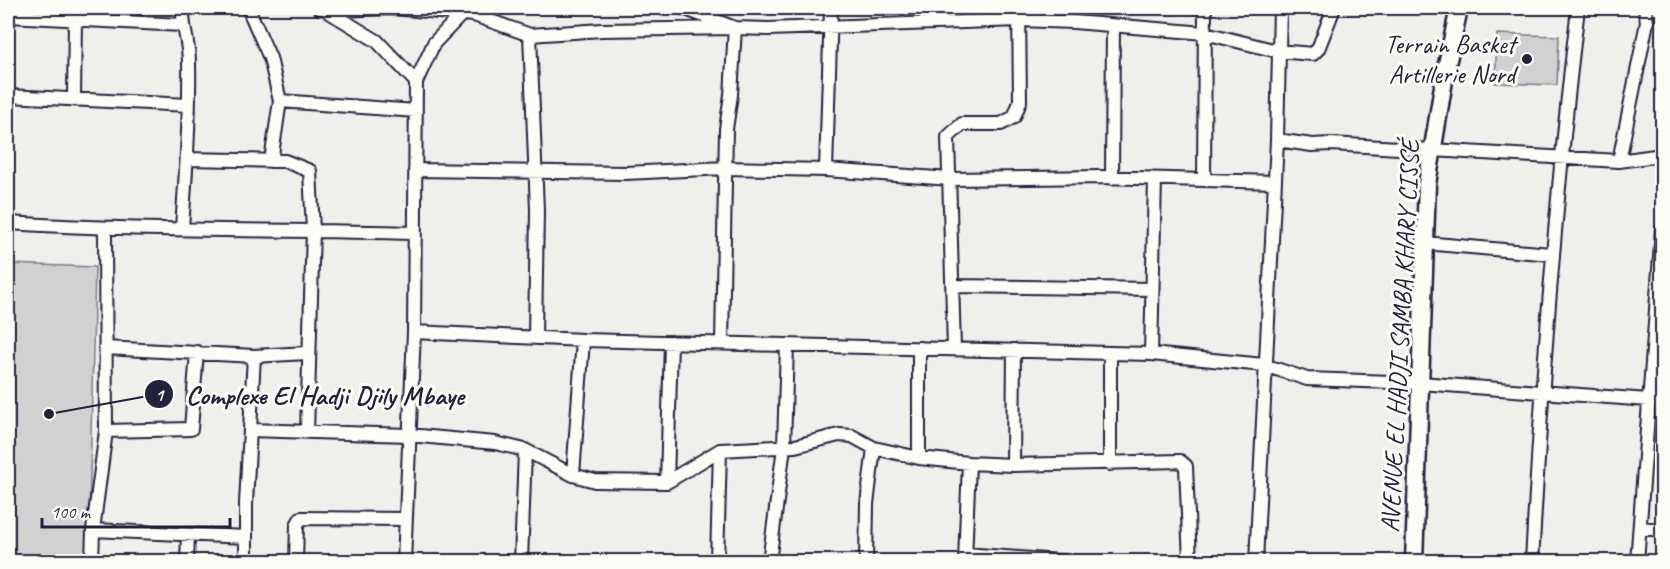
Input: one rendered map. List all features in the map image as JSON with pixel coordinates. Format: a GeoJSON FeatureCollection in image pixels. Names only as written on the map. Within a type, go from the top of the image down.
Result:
{"type":"FeatureCollection","features":[{"type":"Feature","properties":{"kind":"street"},"geometry":{"type":"LineString","coordinates":[[182,228],[187,159],[189,59],[182,25],[183,8]]}},
{"type":"Feature","properties":{"kind":"street"},"geometry":{"type":"LineString","coordinates":[[248,8],[270,58],[280,100],[271,161]]}},
{"type":"Feature","properties":{"kind":"street"},"geometry":{"type":"LineString","coordinates":[[322,8],[392,8],[460,16],[475,11],[530,35],[602,30],[768,29],[1019,14],[1113,26],[1205,33],[1277,51],[1313,54],[1318,49],[1334,8]]}},
{"type":"Feature","properties":{"kind":"street"},"geometry":{"type":"LineString","coordinates":[[322,8],[377,41],[416,82]]}},
{"type":"Feature","properties":{"kind":"street"},"geometry":{"type":"LineString","coordinates":[[683,8],[735,28]]}},
{"type":"Feature","properties":{"kind":"street"},"geometry":{"type":"LineString","coordinates":[[826,170],[831,8]]}},
{"type":"Feature","properties":{"kind":"street"},"geometry":{"type":"LineString","coordinates":[[1074,8],[1074,21]]}},
{"type":"Feature","properties":{"kind":"street"},"geometry":{"type":"LineString","coordinates":[[1204,180],[1205,8]]}},
{"type":"Feature","properties":{"kind":"street"},"geometry":{"type":"LineString","coordinates":[[1256,561],[1277,140],[1277,51],[1280,8]]}},
{"type":"Feature","properties":{"kind":"street","name":"AVENUE EL HADJI SAMBA KHARY CISSÉ"},"geometry":{"type":"LineString","coordinates":[[1414,561],[1424,243],[1432,151],[1459,8]]}},
{"type":"Feature","properties":{"kind":"street"},"geometry":{"type":"LineString","coordinates":[[1532,561],[1540,391],[1546,354],[1551,254],[1578,8]]}},
{"type":"Feature","properties":{"kind":"street"},"geometry":{"type":"LineString","coordinates":[[1619,161],[1647,22],[1645,8]]}},
{"type":"Feature","properties":{"kind":"street"},"geometry":{"type":"LineString","coordinates":[[954,349],[951,179],[948,137],[962,124],[1001,124],[1014,117],[1020,102],[1019,14]]}},
{"type":"Feature","properties":{"kind":"street"},"geometry":{"type":"LineString","coordinates":[[8,16],[182,25]]}},
{"type":"Feature","properties":{"kind":"street"},"geometry":{"type":"LineString","coordinates":[[404,561],[414,332],[416,82],[434,43],[460,16]]}},
{"type":"Feature","properties":{"kind":"street"},"geometry":{"type":"LineString","coordinates":[[74,98],[75,18]]}},
{"type":"Feature","properties":{"kind":"street"},"geometry":{"type":"LineString","coordinates":[[1112,178],[1113,26]]}},
{"type":"Feature","properties":{"kind":"street"},"geometry":{"type":"LineString","coordinates":[[722,343],[724,168],[735,28]]}},
{"type":"Feature","properties":{"kind":"street"},"geometry":{"type":"LineString","coordinates":[[530,35],[535,171],[535,338]]}},
{"type":"Feature","properties":{"kind":"street"},"geometry":{"type":"LineString","coordinates":[[8,96],[188,105]]}},
{"type":"Feature","properties":{"kind":"street"},"geometry":{"type":"LineString","coordinates":[[280,100],[416,111]]}},
{"type":"Feature","properties":{"kind":"street"},"geometry":{"type":"LineString","coordinates":[[1277,140],[1312,145],[1331,144],[1560,159],[1619,161],[1662,154]]}},
{"type":"Feature","properties":{"kind":"street"},"geometry":{"type":"LineString","coordinates":[[187,159],[293,163],[310,171],[313,230],[307,432]]}},
{"type":"Feature","properties":{"kind":"street"},"geometry":{"type":"LineString","coordinates":[[415,170],[626,173],[724,168],[826,170],[951,179],[1155,178],[1274,182]]}},
{"type":"Feature","properties":{"kind":"street"},"geometry":{"type":"LineString","coordinates":[[1151,354],[1155,178]]}},
{"type":"Feature","properties":{"kind":"street"},"geometry":{"type":"LineString","coordinates":[[8,223],[105,230],[182,228],[415,233]]}},
{"type":"Feature","properties":{"kind":"street"},"geometry":{"type":"LineString","coordinates":[[92,561],[93,530],[106,431],[105,230]]}},
{"type":"Feature","properties":{"kind":"street"},"geometry":{"type":"LineString","coordinates":[[1637,561],[1662,230]]}},
{"type":"Feature","properties":{"kind":"street"},"geometry":{"type":"LineString","coordinates":[[1424,243],[1551,254]]}},
{"type":"Feature","properties":{"kind":"street"},"geometry":{"type":"LineString","coordinates":[[954,286],[1152,289]]}},
{"type":"Feature","properties":{"kind":"street"},"geometry":{"type":"LineString","coordinates":[[414,332],[583,340],[1151,354],[1264,365],[1307,379],[1420,383],[1662,401]]}},
{"type":"Feature","properties":{"kind":"street"},"geometry":{"type":"LineString","coordinates":[[573,475],[583,340]]}},
{"type":"Feature","properties":{"kind":"street"},"geometry":{"type":"LineString","coordinates":[[667,482],[671,342]]}},
{"type":"Feature","properties":{"kind":"street"},"geometry":{"type":"LineString","coordinates":[[769,561],[784,447],[787,345]]}},
{"type":"Feature","properties":{"kind":"street"},"geometry":{"type":"LineString","coordinates":[[105,348],[254,356],[308,353]]}},
{"type":"Feature","properties":{"kind":"street"},"geometry":{"type":"LineString","coordinates":[[919,348],[919,458]]}},
{"type":"Feature","properties":{"kind":"street"},"geometry":{"type":"LineString","coordinates":[[1013,465],[1014,350]]}},
{"type":"Feature","properties":{"kind":"street"},"geometry":{"type":"LineString","coordinates":[[106,431],[191,429],[197,352]]}},
{"type":"Feature","properties":{"kind":"street"},"geometry":{"type":"LineString","coordinates":[[1110,353],[1110,464]]}},
{"type":"Feature","properties":{"kind":"street"},"geometry":{"type":"LineString","coordinates":[[246,561],[254,356]]}},
{"type":"Feature","properties":{"kind":"street"},"geometry":{"type":"LineString","coordinates":[[250,430],[409,435],[495,443],[525,450],[573,475],[595,481],[667,482],[720,450],[784,447],[839,435],[859,439],[874,448],[919,458],[969,463],[1013,465],[1184,462],[1190,561]]}},
{"type":"Feature","properties":{"kind":"street"},"geometry":{"type":"LineString","coordinates":[[866,561],[867,504],[874,448]]}},
{"type":"Feature","properties":{"kind":"street"},"geometry":{"type":"LineString","coordinates":[[521,561],[525,450]]}},
{"type":"Feature","properties":{"kind":"street"},"geometry":{"type":"LineString","coordinates":[[717,561],[720,450]]}},
{"type":"Feature","properties":{"kind":"street"},"geometry":{"type":"LineString","coordinates":[[969,463],[965,558],[1073,561]]}},
{"type":"Feature","properties":{"kind":"street"},"geometry":{"type":"LineString","coordinates":[[296,561],[297,525],[301,518],[405,519]]}},
{"type":"Feature","properties":{"kind":"street"},"geometry":{"type":"LineString","coordinates":[[1640,528],[1662,530]]}},
{"type":"Feature","properties":{"kind":"street"},"geometry":{"type":"LineString","coordinates":[[93,530],[246,537]]}},
{"type":"Feature","properties":{"kind":"street"},"geometry":{"type":"LineString","coordinates":[[187,561],[188,535]]}},
{"type":"Feature","properties":{"kind":"shaded area","name":"Terrain Basket Artillerie Nord"},"geometry":{"type":"Polygon","coordinates":[[[1497,34],[1559,36],[1557,85],[1495,83],[1497,34]]]}},
{"type":"Feature","properties":{"kind":"shaded area"},"geometry":{"type":"Polygon","coordinates":[[[8,264],[95,267],[88,561],[8,562],[8,264]]]}},
{"type":"Feature","properties":{"kind":"place","name":"Terrain Basket Artillerie Nord"},"geometry":{"type":"Point","coordinates":[1527,59]}},
{"type":"Feature","properties":{"kind":"place","name":"Complexe El Hadji Djily Mbaye"},"geometry":{"type":"Point","coordinates":[49,414]}}]}
